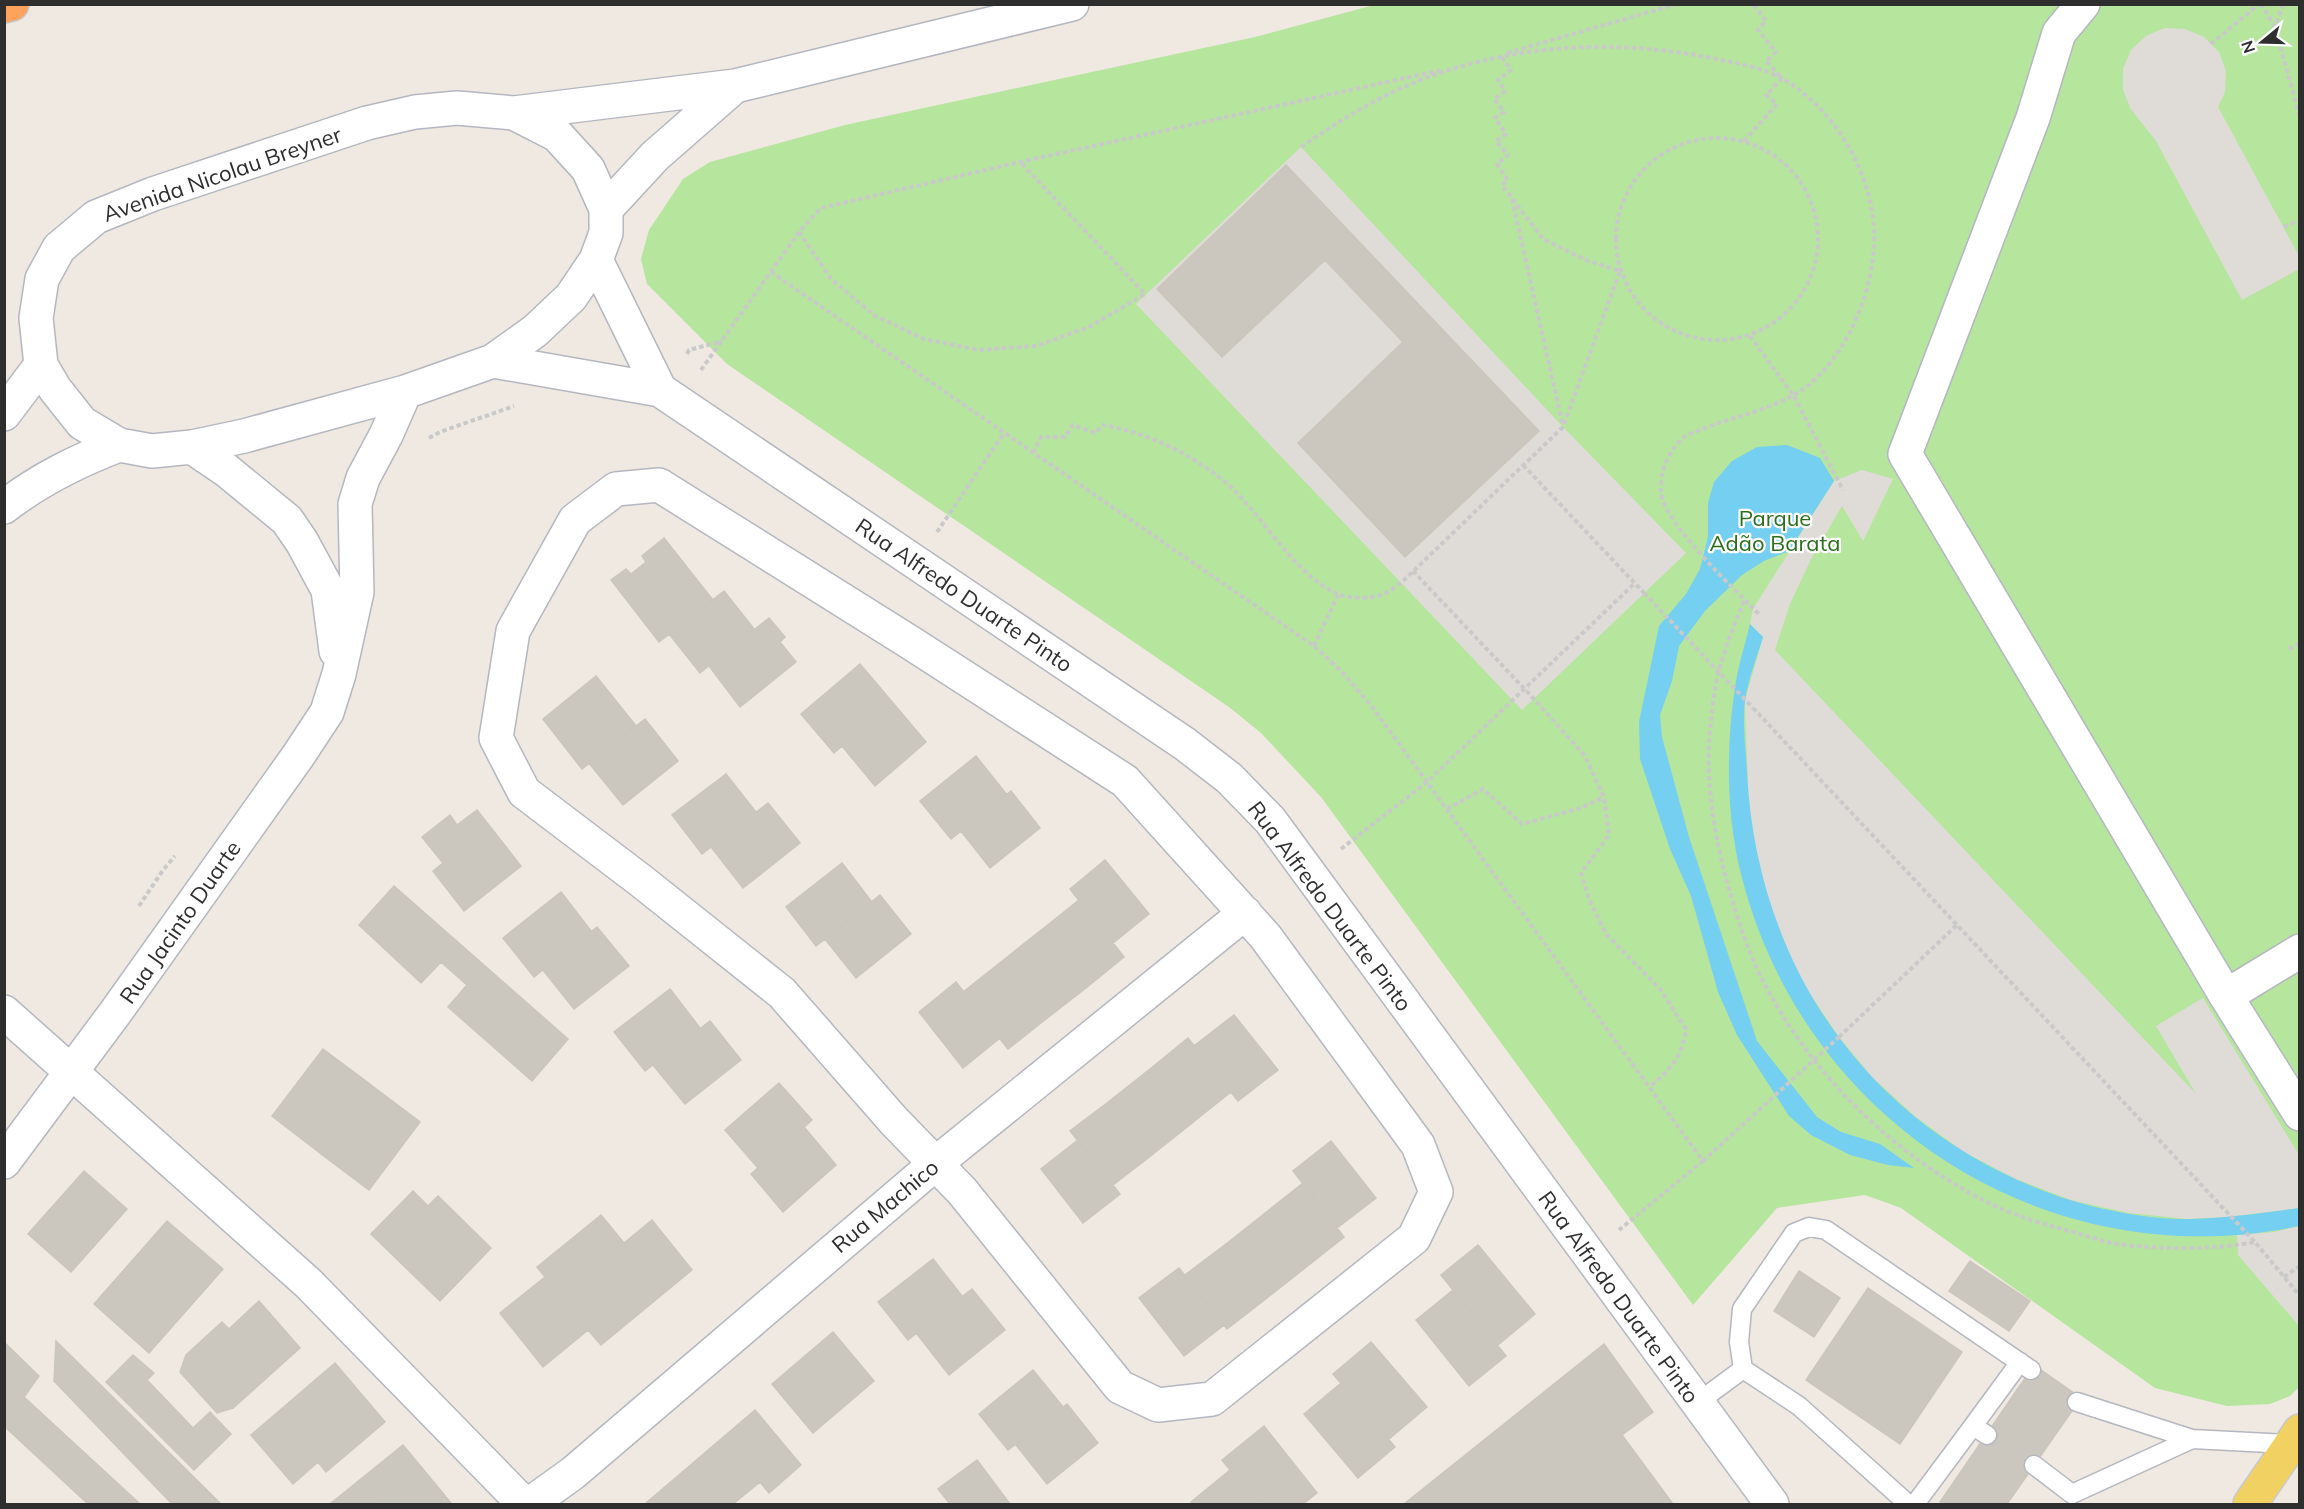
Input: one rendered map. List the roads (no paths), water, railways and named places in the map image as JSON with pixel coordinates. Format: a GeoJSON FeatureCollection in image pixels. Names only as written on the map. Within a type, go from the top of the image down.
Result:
{"type":"FeatureCollection","features":[{"type":"Feature","properties":{"kind":"highway"},"geometry":{"type":"LineString","coordinates":[[4,6],[12,4]]}},
{"type":"Feature","properties":{"kind":"main road"},"geometry":{"type":"LineString","coordinates":[[2250,1504],[2295,1438]]}},
{"type":"Feature","properties":{"kind":"street","name":"Avenida Nicolau Breyner"},"geometry":{"type":"LineString","coordinates":[[514,112],[557,135],[588,169],[606,208],[606,232],[597,260],[571,297],[535,331],[493,361],[405,392],[244,436],[192,447],[152,451],[119,445],[82,423],[55,390],[41,365],[36,318],[42,279],[59,248],[96,217],[153,194],[367,123],[415,112],[457,108],[514,112],[735,86],[1072,4]]}},
{"type":"Feature","properties":{"kind":"street"},"geometry":{"type":"LineString","coordinates":[[2083,4],[2059,33],[2033,118],[2010,182],[1905,454],[2226,996],[2300,1114]]}},
{"type":"Feature","properties":{"kind":"street","name":"Avenida Nicolau Breyner"},"geometry":{"type":"LineString","coordinates":[[606,208],[655,156],[735,86]]}},
{"type":"Feature","properties":{"kind":"street"},"geometry":{"type":"LineString","coordinates":[[597,260],[669,397]]}},
{"type":"Feature","properties":{"kind":"street","name":"Rua Alfredo Duarte Pinto"},"geometry":{"type":"LineString","coordinates":[[493,361],[669,397],[1185,744],[1229,778],[1270,820],[1772,1504]]}},
{"type":"Feature","properties":{"kind":"street"},"geometry":{"type":"LineString","coordinates":[[4,414],[41,365]]}},
{"type":"Feature","properties":{"kind":"street","name":"Rua Jacinto Duarte"},"geometry":{"type":"LineString","coordinates":[[4,1162],[72,1071],[298,756],[327,712],[339,674],[357,592],[355,504],[363,478],[405,392]]}},
{"type":"Feature","properties":{"kind":"street"},"geometry":{"type":"LineString","coordinates":[[4,507],[28,488],[75,462],[119,445]]}},
{"type":"Feature","properties":{"kind":"street","name":"Rua Jacinto Duarte"},"geometry":{"type":"LineString","coordinates":[[192,447],[226,470],[286,520],[302,542],[328,590],[339,674]]}},
{"type":"Feature","properties":{"kind":"street"},"geometry":{"type":"LineString","coordinates":[[659,485],[911,642],[1125,781],[1245,913],[1265,936],[1418,1144],[1436,1192],[1414,1238],[1212,1399],[1158,1405],[1120,1387],[962,1191],[894,1121],[782,993],[640,880],[524,792],[496,738],[513,631],[575,520],[616,489],[659,485]]}},
{"type":"Feature","properties":{"kind":"street","name":"Rua Machico"},"geometry":{"type":"LineString","coordinates":[[530,1504],[582,1466],[935,1164],[1245,913]]}},
{"type":"Feature","properties":{"kind":"street"},"geometry":{"type":"LineString","coordinates":[[2226,996],[2300,951]]}},
{"type":"Feature","properties":{"kind":"street"},"geometry":{"type":"LineString","coordinates":[[4,1012],[308,1283],[524,1504]]}},
{"type":"Feature","properties":{"kind":"lane"},"geometry":{"type":"LineString","coordinates":[[1908,1504],[1799,1407],[1743,1369],[1739,1342],[1742,1309],[1794,1233],[1809,1227],[1826,1230],[2025,1366],[1980,1430],[1915,1504]]}},
{"type":"Feature","properties":{"kind":"lane"},"geometry":{"type":"LineString","coordinates":[[1697,1403],[1743,1369]]}},
{"type":"Feature","properties":{"kind":"lane"},"geometry":{"type":"LineString","coordinates":[[2077,1402],[2192,1439],[2295,1438]]}},
{"type":"Feature","properties":{"kind":"lane"},"geometry":{"type":"LineString","coordinates":[[2034,1465],[2068,1499],[2192,1439]]}},
{"type":"Feature","properties":{"kind":"water"},"geometry":{"type":"Polygon","coordinates":[[[1787,445],[1820,458],[1834,481],[1789,551],[1764,561],[1742,575],[1705,611],[1679,646],[1672,681],[1660,715],[1662,737],[1689,837],[1757,1041],[1817,1117],[1841,1132],[1880,1144],[1914,1168],[1888,1165],[1850,1155],[1811,1135],[1789,1116],[1737,1035],[1718,992],[1691,896],[1670,849],[1640,759],[1639,722],[1659,626],[1686,594],[1700,569],[1708,537],[1708,503],[1714,482],[1732,461],[1757,447],[1787,445]]]}},
{"type":"Feature","properties":{"kind":"water"},"geometry":{"type":"Polygon","coordinates":[[[1750,624],[1763,637],[1750,677],[1744,709],[1747,772],[1756,846],[1774,915],[1802,979],[1840,1038],[1885,1090],[1939,1135],[2001,1172],[2070,1200],[2130,1214],[2176,1219],[2232,1216],[2299,1208],[2299,1226],[2206,1236],[2115,1228],[2028,1204],[1949,1163],[1879,1109],[1819,1042],[1772,963],[1741,874],[1732,828],[1729,757],[1735,687],[1750,624]]]}},
{"type":"Feature","properties":{"kind":"park label","name":"Parque Adão Barata"},"geometry":{"type":"Point","coordinates":[1775,530]}}]}
